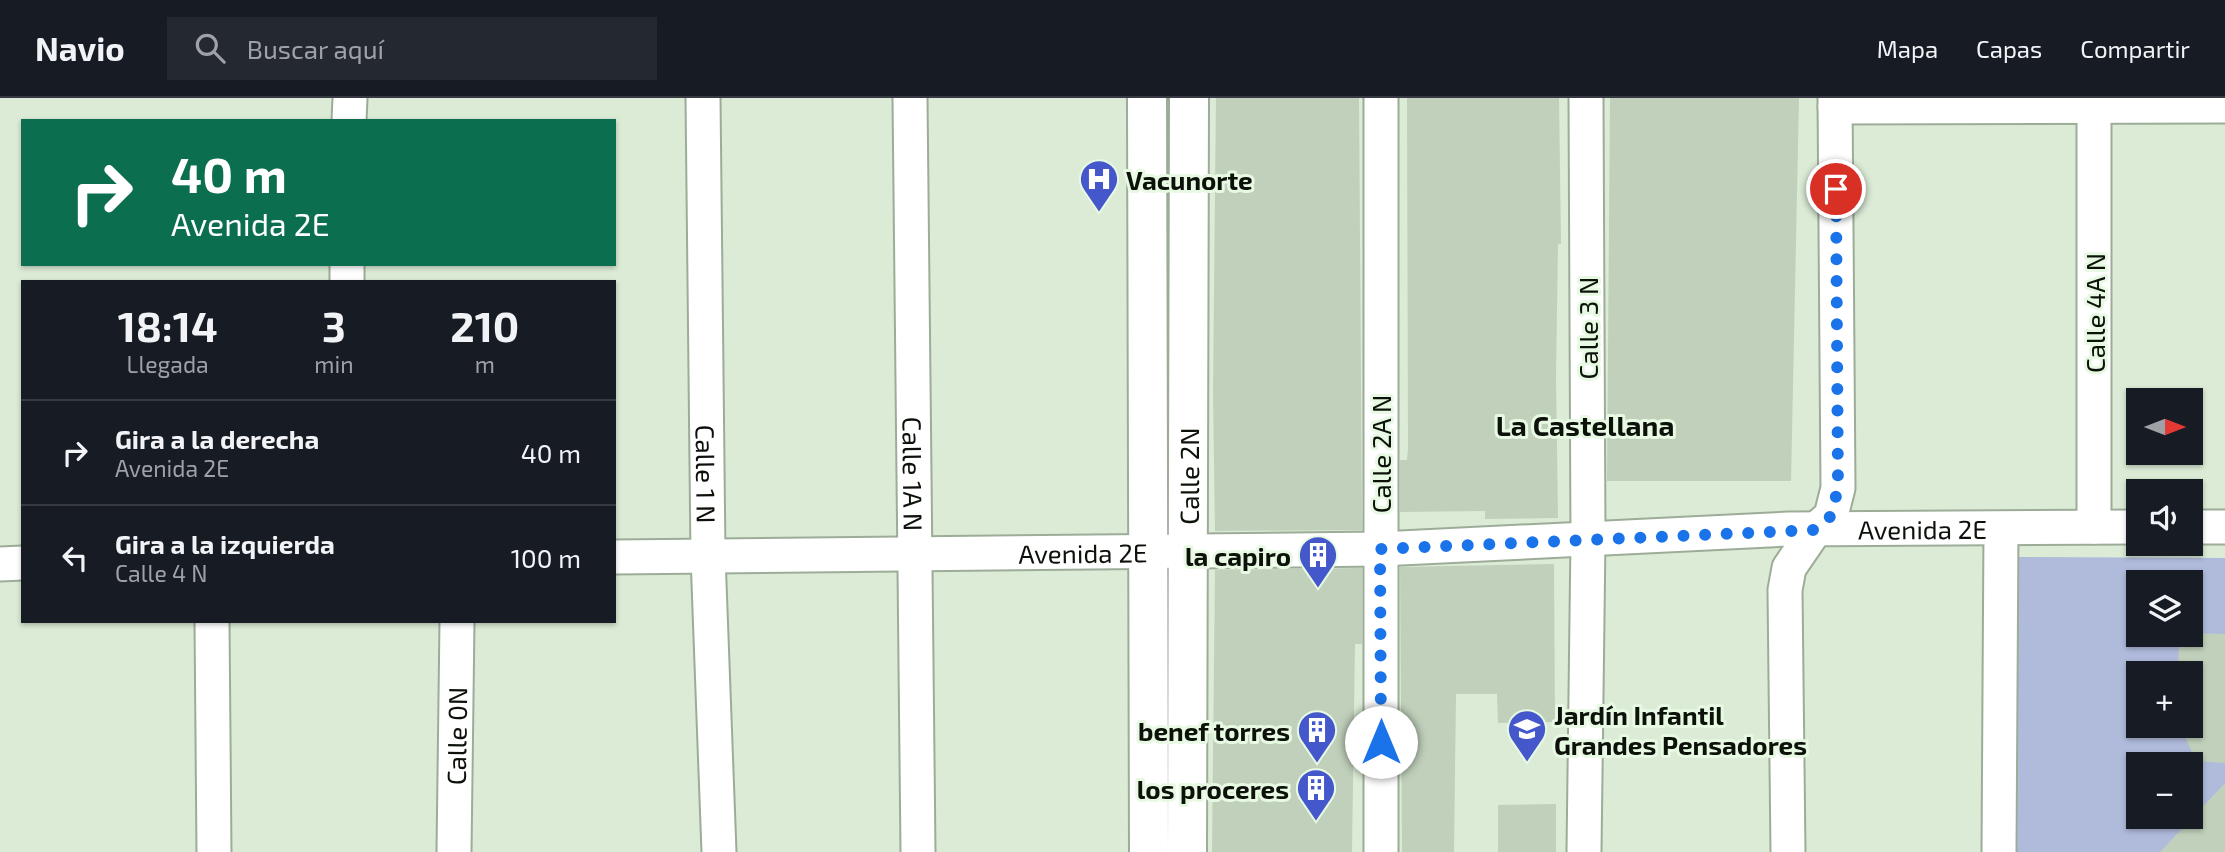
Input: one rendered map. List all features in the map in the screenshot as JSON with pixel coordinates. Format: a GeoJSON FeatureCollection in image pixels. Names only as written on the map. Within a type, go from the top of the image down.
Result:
{"type":"FeatureCollection","features":[{"type":"Feature","properties":{"kind":"street"},"geometry":{"type":"LineString","coordinates":[[349,119],[350,98]]}},
{"type":"Feature","properties":{"kind":"street","name":"Calle 1 N"},"geometry":{"type":"LineString","coordinates":[[703,98],[708,556],[719,852]]}},
{"type":"Feature","properties":{"kind":"street","name":"Calle 1A N"},"geometry":{"type":"LineString","coordinates":[[910,98],[918,852]]}},
{"type":"Feature","properties":{"kind":"street","name":"Calle 2N"},"geometry":{"type":"LineString","coordinates":[[1147,98],[1149,852]]}},
{"type":"Feature","properties":{"kind":"street","name":"Calle 2N"},"geometry":{"type":"LineString","coordinates":[[1187,852],[1189,98]]}},
{"type":"Feature","properties":{"kind":"street","name":"Calle 2A N"},"geometry":{"type":"LineString","coordinates":[[1381,98],[1381,852]]}},
{"type":"Feature","properties":{"kind":"street","name":"Calle 3 N"},"geometry":{"type":"LineString","coordinates":[[1584,852],[1588,538],[1586,98]]}},
{"type":"Feature","properties":{"kind":"street"},"geometry":{"type":"LineString","coordinates":[[1788,852],[1785,590],[1789,568],[1815,530],[1831,516],[1838,488],[1835,103],[2094,102],[2225,106]]}},
{"type":"Feature","properties":{"kind":"street","name":"Calle 4A N"},"geometry":{"type":"LineString","coordinates":[[2094,102],[2094,527]]}},
{"type":"Feature","properties":{"kind":"street","name":"Avenida 2E"},"geometry":{"type":"LineString","coordinates":[[616,557],[1380,549],[1815,530],[2126,527]]}},
{"type":"Feature","properties":{"kind":"street"},"geometry":{"type":"LineString","coordinates":[[2203,527],[2225,527]]}},
{"type":"Feature","properties":{"kind":"street"},"geometry":{"type":"LineString","coordinates":[[1999,852],[2001,529]]}},
{"type":"Feature","properties":{"kind":"street"},"geometry":{"type":"LineString","coordinates":[[0,564],[21,564]]}},
{"type":"Feature","properties":{"kind":"street"},"geometry":{"type":"LineString","coordinates":[[212,623],[214,852]]}},
{"type":"Feature","properties":{"kind":"street","name":"Calle 0N"},"geometry":{"type":"LineString","coordinates":[[454,852],[457,623]]}},
{"type":"Feature","properties":{"kind":"shaded area"},"geometry":{"type":"Polygon","coordinates":[[[2011,557],[2225,558],[2225,852],[2010,852],[2011,557]]]}},
{"type":"Feature","properties":{"kind":"building"},"geometry":{"type":"Polygon","coordinates":[[[1216,98],[1359,98],[1362,530],[1215,531],[1213,392],[1216,98]]]}},
{"type":"Feature","properties":{"kind":"building"},"geometry":{"type":"Polygon","coordinates":[[[1407,98],[1559,98],[1561,244],[1558,244],[1556,377],[1558,518],[1485,519],[1485,511],[1400,512],[1400,460],[1407,460],[1408,448],[1407,98]]]}},
{"type":"Feature","properties":{"kind":"building"},"geometry":{"type":"Polygon","coordinates":[[[1610,98],[1799,98],[1791,481],[1607,481],[1610,98]]]}},
{"type":"Feature","properties":{"kind":"building"},"geometry":{"type":"Polygon","coordinates":[[[1554,564],[1555,722],[1498,723],[1497,694],[1456,694],[1454,852],[1402,852],[1400,567],[1554,564]]]}},
{"type":"Feature","properties":{"kind":"building"},"geometry":{"type":"Polygon","coordinates":[[[1362,568],[1362,644],[1355,644],[1352,852],[1212,852],[1215,570],[1362,568]]]}},
{"type":"Feature","properties":{"kind":"building"},"geometry":{"type":"Polygon","coordinates":[[[2203,633],[2225,634],[2225,763],[2203,761],[2203,752],[2192,752],[2185,738],[2203,738],[2203,661],[2178,661],[2179,647],[2203,647],[2203,633]]]}},
{"type":"Feature","properties":{"kind":"building"},"geometry":{"type":"Polygon","coordinates":[[[2225,783],[2225,852],[2160,852],[2182,829],[2203,829],[2203,806],[2225,783]]]}},
{"type":"Feature","properties":{"kind":"building"},"geometry":{"type":"Polygon","coordinates":[[[1556,804],[1556,852],[1498,852],[1498,805],[1556,804]]]}},
{"type":"Feature","properties":{"kind":"place","name":"Vacunorte"},"geometry":{"type":"Point","coordinates":[1099,213]}},
{"type":"Feature","properties":{"kind":"place","name":"la capiro"},"geometry":{"type":"Point","coordinates":[1318,589]}},
{"type":"Feature","properties":{"kind":"place","name":"Jardín Infantil Grandes Pensadores"},"geometry":{"type":"Point","coordinates":[1527,763]}},
{"type":"Feature","properties":{"kind":"place","name":"benef torres"},"geometry":{"type":"Point","coordinates":[1317,764]}},
{"type":"Feature","properties":{"kind":"place","name":"los proceres"},"geometry":{"type":"Point","coordinates":[1316,822]}},
{"type":"Feature","properties":{"kind":"district","name":"La Castellana"},"geometry":{"type":"Point","coordinates":[1585,425]}},
{"type":"Feature","properties":{"kind":"route"},"geometry":{"type":"LineString","coordinates":[[1381,742],[1380,549],[1815,530],[1831,516],[1838,488],[1836,189]]}}]}
